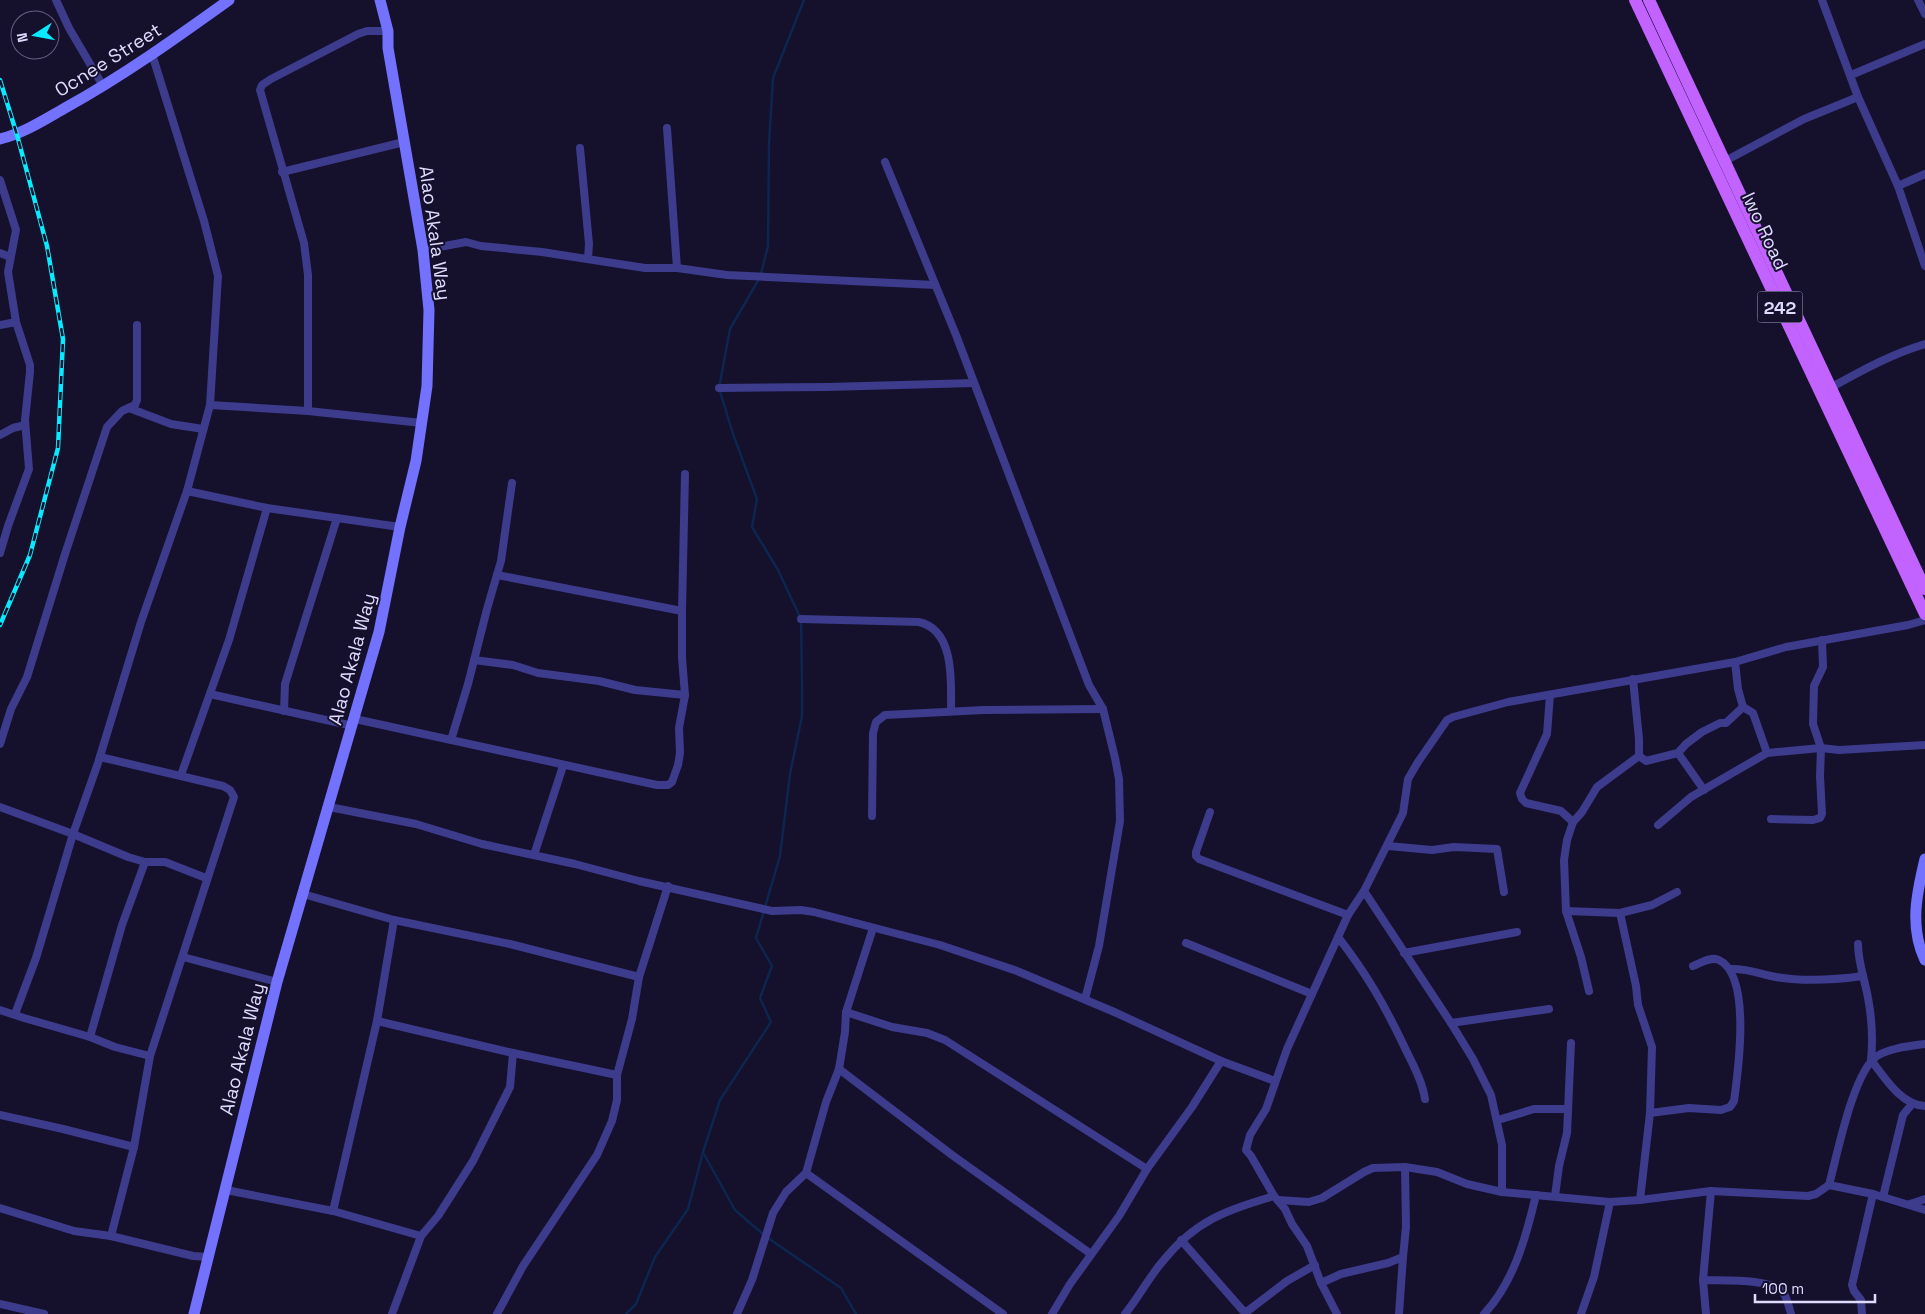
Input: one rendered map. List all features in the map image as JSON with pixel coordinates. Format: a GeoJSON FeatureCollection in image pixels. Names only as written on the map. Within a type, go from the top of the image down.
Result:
{"type":"FeatureCollection","features":[{"type":"Feature","properties":{"kind":"main road","name":"Iwo Road"},"geometry":{"type":"LineString","coordinates":[[1635,0],[1925,614]]}},
{"type":"Feature","properties":{"kind":"main road","name":"Iwo Road"},"geometry":{"type":"LineString","coordinates":[[1649,0],[1830,388],[1922,575],[1925,589]]}},
{"type":"Feature","properties":{"kind":"street"},"geometry":{"type":"LineString","coordinates":[[56,0],[69,28],[104,86]]}},
{"type":"Feature","properties":{"kind":"street","name":"Ocnee Street"},"geometry":{"type":"LineString","coordinates":[[0,139],[17,135],[104,86],[229,0]]}},
{"type":"Feature","properties":{"kind":"street","name":"Alao Akala Way"},"geometry":{"type":"LineString","coordinates":[[194,1314],[277,982],[379,632],[400,527],[416,461],[422,423],[427,386],[429,334],[427,282],[388,48],[388,31],[380,0]]}},
{"type":"Feature","properties":{"kind":"street"},"geometry":{"type":"LineString","coordinates":[[1822,0],[1858,97],[1898,186],[1925,266]]}},
{"type":"Feature","properties":{"kind":"street"},"geometry":{"type":"LineString","coordinates":[[1918,0],[1925,14]]}},
{"type":"Feature","properties":{"kind":"street"},"geometry":{"type":"LineString","coordinates":[[308,411],[308,275],[306,259],[302,234],[282,172],[260,90],[262,84],[358,34],[367,31],[388,31]]}},
{"type":"Feature","properties":{"kind":"street"},"geometry":{"type":"LineString","coordinates":[[1851,75],[1925,44]]}},
{"type":"Feature","properties":{"kind":"street"},"geometry":{"type":"LineString","coordinates":[[15,1014],[36,958],[73,834],[100,757],[141,622],[187,491],[210,405],[218,276],[204,222],[152,54]]}},
{"type":"Feature","properties":{"kind":"street"},"geometry":{"type":"LineString","coordinates":[[1725,161],[1804,119],[1858,97]]}},
{"type":"Feature","properties":{"kind":"street"},"geometry":{"type":"LineString","coordinates":[[668,128],[677,268]]}},
{"type":"Feature","properties":{"kind":"street"},"geometry":{"type":"LineString","coordinates":[[282,172],[404,142]]}},
{"type":"Feature","properties":{"kind":"street"},"geometry":{"type":"LineString","coordinates":[[580,148],[589,236],[588,259]]}},
{"type":"Feature","properties":{"kind":"street"},"geometry":{"type":"LineString","coordinates":[[886,162],[936,285],[1089,685],[1103,709],[1118,779],[1120,822],[1101,937],[1086,999]]}},
{"type":"Feature","properties":{"kind":"street"},"geometry":{"type":"LineString","coordinates":[[1898,186],[1925,174]]}},
{"type":"Feature","properties":{"kind":"street"},"geometry":{"type":"LineString","coordinates":[[0,180],[16,230],[8,272],[16,322],[30,365],[25,425],[29,469],[4,525],[0,553]]}},
{"type":"Feature","properties":{"kind":"street"},"geometry":{"type":"LineString","coordinates":[[423,250],[466,242],[481,246],[644,268],[677,268],[727,275],[936,285]]}},
{"type":"Feature","properties":{"kind":"street"},"geometry":{"type":"LineString","coordinates":[[0,253],[10,257]]}},
{"type":"Feature","properties":{"kind":"street"},"geometry":{"type":"LineString","coordinates":[[0,325],[16,322]]}},
{"type":"Feature","properties":{"kind":"street"},"geometry":{"type":"LineString","coordinates":[[0,744],[11,709],[27,676],[64,554],[107,427],[118,415],[135,405],[137,400],[137,325]]}},
{"type":"Feature","properties":{"kind":"street"},"geometry":{"type":"LineString","coordinates":[[1830,388],[1882,360],[1907,349],[1925,344]]}},
{"type":"Feature","properties":{"kind":"street"},"geometry":{"type":"LineString","coordinates":[[719,388],[828,388],[974,383]]}},
{"type":"Feature","properties":{"kind":"street"},"geometry":{"type":"LineString","coordinates":[[210,405],[308,411],[422,423]]}},
{"type":"Feature","properties":{"kind":"street"},"geometry":{"type":"LineString","coordinates":[[129,408],[171,424],[204,429]]}},
{"type":"Feature","properties":{"kind":"street"},"geometry":{"type":"LineString","coordinates":[[0,435],[13,428],[25,425]]}},
{"type":"Feature","properties":{"kind":"street"},"geometry":{"type":"LineString","coordinates":[[210,694],[284,711],[451,740],[563,766],[657,785],[668,785],[675,777],[678,765],[680,753],[679,728],[685,695],[682,658],[682,611],[685,474]]}},
{"type":"Feature","properties":{"kind":"street"},"geometry":{"type":"LineString","coordinates":[[451,740],[501,561],[512,483]]}},
{"type":"Feature","properties":{"kind":"street"},"geometry":{"type":"LineString","coordinates":[[187,491],[267,508],[400,527]]}},
{"type":"Feature","properties":{"kind":"street"},"geometry":{"type":"LineString","coordinates":[[181,775],[229,640],[267,508]]}},
{"type":"Feature","properties":{"kind":"street"},"geometry":{"type":"LineString","coordinates":[[284,711],[284,684],[337,518]]}},
{"type":"Feature","properties":{"kind":"street"},"geometry":{"type":"LineString","coordinates":[[497,575],[682,611]]}},
{"type":"Feature","properties":{"kind":"street"},"geometry":{"type":"LineString","coordinates":[[801,619],[918,622],[931,626],[940,636],[947,653],[950,667],[951,711]]}},
{"type":"Feature","properties":{"kind":"street"},"geometry":{"type":"LineString","coordinates":[[1337,1314],[1321,1283],[1307,1246],[1246,1150],[1246,1145],[1266,1109],[1287,1049],[1348,915],[1364,891],[1403,813],[1408,779],[1447,720],[1508,702],[1735,662],[1786,647],[1908,625],[1925,620]]}},
{"type":"Feature","properties":{"kind":"street"},"geometry":{"type":"LineString","coordinates":[[1771,819],[1813,820],[1820,818],[1822,814],[1821,748],[1813,724],[1813,717],[1814,686],[1823,667],[1822,640]]}},
{"type":"Feature","properties":{"kind":"street"},"geometry":{"type":"LineString","coordinates":[[474,660],[514,665],[538,673],[600,681],[635,690],[685,695]]}},
{"type":"Feature","properties":{"kind":"street"},"geometry":{"type":"LineString","coordinates":[[1735,662],[1738,689],[1743,707],[1753,713],[1767,753]]}},
{"type":"Feature","properties":{"kind":"street"},"geometry":{"type":"LineString","coordinates":[[1633,679],[1639,756]]}},
{"type":"Feature","properties":{"kind":"street"},"geometry":{"type":"LineString","coordinates":[[1550,695],[1547,734],[1520,796],[1526,803],[1561,810],[1573,822]]}},
{"type":"Feature","properties":{"kind":"street"},"geometry":{"type":"LineString","coordinates":[[1639,756],[1646,761],[1678,753],[1686,744],[1702,732],[1720,723],[1726,723],[1743,707]]}},
{"type":"Feature","properties":{"kind":"street"},"geometry":{"type":"LineString","coordinates":[[872,816],[873,733],[879,718],[891,713],[1103,709]]}},
{"type":"Feature","properties":{"kind":"street"},"geometry":{"type":"LineString","coordinates":[[1658,825],[1691,797],[1767,753],[1821,748],[1839,750],[1925,745]]}},
{"type":"Feature","properties":{"kind":"street"},"geometry":{"type":"LineString","coordinates":[[1678,753],[1704,790]]}},
{"type":"Feature","properties":{"kind":"street"},"geometry":{"type":"LineString","coordinates":[[1589,991],[1581,957],[1566,911],[1564,860],[1570,830],[1573,822],[1582,812],[1597,788],[1639,756]]}},
{"type":"Feature","properties":{"kind":"street"},"geometry":{"type":"LineString","coordinates":[[100,757],[223,786],[230,790],[234,797],[206,878],[201,902],[150,1056],[134,1147],[112,1236]]}},
{"type":"Feature","properties":{"kind":"street"},"geometry":{"type":"LineString","coordinates":[[534,855],[563,766]]}},
{"type":"Feature","properties":{"kind":"street"},"geometry":{"type":"LineString","coordinates":[[0,807],[145,862],[166,862],[206,878]]}},
{"type":"Feature","properties":{"kind":"street"},"geometry":{"type":"LineString","coordinates":[[329,807],[416,824],[482,844],[772,911],[808,911],[948,947],[1017,970],[1086,999],[1221,1061],[1275,1081]]}},
{"type":"Feature","properties":{"kind":"street"},"geometry":{"type":"LineString","coordinates":[[1210,812],[1196,852],[1196,856],[1199,859],[1348,915]]}},
{"type":"Feature","properties":{"kind":"street"},"geometry":{"type":"LineString","coordinates":[[1388,846],[1432,850],[1454,847],[1497,849],[1504,892]]}},
{"type":"Feature","properties":{"kind":"street"},"geometry":{"type":"LineString","coordinates":[[1925,859],[1916,897],[1915,918],[1918,939],[1925,960]]}},
{"type":"Feature","properties":{"kind":"street"},"geometry":{"type":"LineString","coordinates":[[90,1037],[122,925],[145,862]]}},
{"type":"Feature","properties":{"kind":"street"},"geometry":{"type":"LineString","coordinates":[[497,1314],[523,1266],[597,1155],[612,1121],[617,1100],[617,1076],[632,1019],[639,977],[668,886]]}},
{"type":"Feature","properties":{"kind":"street"},"geometry":{"type":"LineString","coordinates":[[1364,891],[1451,1023],[1491,1094],[1502,1145],[1502,1192]]}},
{"type":"Feature","properties":{"kind":"street"},"geometry":{"type":"LineString","coordinates":[[1566,911],[1620,913],[1652,905],[1677,892]]}},
{"type":"Feature","properties":{"kind":"street"},"geometry":{"type":"LineString","coordinates":[[303,894],[394,920],[510,944],[639,977]]}},
{"type":"Feature","properties":{"kind":"street"},"geometry":{"type":"LineString","coordinates":[[1620,913],[1628,957],[1636,986],[1638,1005],[1652,1047],[1650,1113],[1640,1200]]}},
{"type":"Feature","properties":{"kind":"street"},"geometry":{"type":"LineString","coordinates":[[333,1212],[377,1021],[394,920]]}},
{"type":"Feature","properties":{"kind":"street"},"geometry":{"type":"LineString","coordinates":[[737,1314],[752,1280],[773,1213],[786,1192],[806,1173],[826,1102],[839,1069],[846,1032],[846,1012],[873,928]]}},
{"type":"Feature","properties":{"kind":"street"},"geometry":{"type":"LineString","coordinates":[[1404,953],[1516,932]]}},
{"type":"Feature","properties":{"kind":"street"},"geometry":{"type":"LineString","coordinates":[[1338,937],[1361,966],[1384,1004],[1422,1084],[1425,1099]]}},
{"type":"Feature","properties":{"kind":"street"},"geometry":{"type":"LineString","coordinates":[[1186,943],[1312,994]]}},
{"type":"Feature","properties":{"kind":"street"},"geometry":{"type":"LineString","coordinates":[[1858,944],[1870,1010],[1871,1060],[1900,1094],[1912,1104],[1925,1106]]}},
{"type":"Feature","properties":{"kind":"street"},"geometry":{"type":"LineString","coordinates":[[183,957],[277,982]]}},
{"type":"Feature","properties":{"kind":"street"},"geometry":{"type":"LineString","coordinates":[[1693,966],[1710,959],[1718,960],[1730,969],[1748,969],[1776,977],[1808,980],[1863,976]]}},
{"type":"Feature","properties":{"kind":"street"},"geometry":{"type":"LineString","coordinates":[[1650,1113],[1690,1108],[1721,1110],[1732,1106],[1739,1064],[1741,1030],[1738,997],[1730,969]]}},
{"type":"Feature","properties":{"kind":"street"},"geometry":{"type":"LineString","coordinates":[[0,1010],[90,1037],[115,1047],[150,1056]]}},
{"type":"Feature","properties":{"kind":"street"},"geometry":{"type":"LineString","coordinates":[[1451,1023],[1549,1010]]}},
{"type":"Feature","properties":{"kind":"street"},"geometry":{"type":"LineString","coordinates":[[846,1012],[892,1027],[927,1034],[945,1040],[1147,1169]]}},
{"type":"Feature","properties":{"kind":"street"},"geometry":{"type":"LineString","coordinates":[[377,1021],[617,1076]]}},
{"type":"Feature","properties":{"kind":"street"},"geometry":{"type":"LineString","coordinates":[[1555,1196],[1558,1166],[1567,1133],[1571,1043]]}},
{"type":"Feature","properties":{"kind":"street"},"geometry":{"type":"LineString","coordinates":[[1125,1314],[1162,1262],[1181,1240],[1204,1222],[1228,1210],[1276,1198],[1309,1202],[1322,1198],[1373,1168],[1405,1167],[1437,1172],[1467,1184],[1502,1192],[1610,1202],[1711,1191],[1808,1196],[1816,1194],[1829,1185],[1850,1106],[1863,1072],[1871,1060],[1882,1053],[1925,1044]]}},
{"type":"Feature","properties":{"kind":"street"},"geometry":{"type":"LineString","coordinates":[[392,1314],[421,1236],[438,1216],[478,1153],[510,1087],[513,1053]]}},
{"type":"Feature","properties":{"kind":"street"},"geometry":{"type":"LineString","coordinates":[[1052,1314],[1070,1284],[1119,1216],[1147,1169],[1192,1107],[1221,1061]]}},
{"type":"Feature","properties":{"kind":"street"},"geometry":{"type":"LineString","coordinates":[[839,1069],[952,1155],[1091,1254]]}},
{"type":"Feature","properties":{"kind":"street"},"geometry":{"type":"LineString","coordinates":[[1883,1197],[1903,1115],[1912,1104]]}},
{"type":"Feature","properties":{"kind":"street"},"geometry":{"type":"LineString","coordinates":[[1498,1120],[1534,1109],[1568,1109]]}},
{"type":"Feature","properties":{"kind":"street"},"geometry":{"type":"LineString","coordinates":[[0,1115],[134,1147]]}},
{"type":"Feature","properties":{"kind":"street"},"geometry":{"type":"LineString","coordinates":[[1400,1314],[1406,1227],[1405,1167]]}},
{"type":"Feature","properties":{"kind":"street"},"geometry":{"type":"LineString","coordinates":[[806,1173],[1002,1314]]}},
{"type":"Feature","properties":{"kind":"street"},"geometry":{"type":"LineString","coordinates":[[1829,1185],[1873,1194],[1925,1210]]}},
{"type":"Feature","properties":{"kind":"street"},"geometry":{"type":"LineString","coordinates":[[226,1190],[333,1212],[421,1236]]}},
{"type":"Feature","properties":{"kind":"street"},"geometry":{"type":"LineString","coordinates":[[1706,1314],[1703,1280],[1711,1191]]}},
{"type":"Feature","properties":{"kind":"street"},"geometry":{"type":"LineString","coordinates":[[1484,1314],[1495,1303],[1505,1286],[1520,1251],[1536,1194]]}},
{"type":"Feature","properties":{"kind":"street"},"geometry":{"type":"LineString","coordinates":[[1862,1314],[1861,1300],[1852,1285],[1873,1194]]}},
{"type":"Feature","properties":{"kind":"street"},"geometry":{"type":"LineString","coordinates":[[1910,1204],[1925,1199]]}},
{"type":"Feature","properties":{"kind":"street"},"geometry":{"type":"LineString","coordinates":[[1581,1314],[1594,1277],[1610,1202]]}},
{"type":"Feature","properties":{"kind":"street"},"geometry":{"type":"LineString","coordinates":[[0,1208],[74,1231],[112,1236],[193,1256],[208,1257]]}},
{"type":"Feature","properties":{"kind":"street"},"geometry":{"type":"LineString","coordinates":[[1181,1240],[1245,1313],[1287,1281],[1315,1265]]}},
{"type":"Feature","properties":{"kind":"street"},"geometry":{"type":"LineString","coordinates":[[1321,1283],[1341,1274],[1388,1263],[1403,1257]]}},
{"type":"Feature","properties":{"kind":"street"},"geometry":{"type":"LineString","coordinates":[[1703,1280],[1746,1282],[1774,1286],[1784,1294],[1791,1314]]}},
{"type":"Feature","properties":{"kind":"street"},"geometry":{"type":"LineString","coordinates":[[0,1304],[44,1314]]}},
{"type":"Feature","properties":{"kind":"waterway"},"geometry":{"type":"LineString","coordinates":[[761,274],[768,246],[769,143],[773,78],[804,0]]}},
{"type":"Feature","properties":{"kind":"waterway"},"geometry":{"type":"LineString","coordinates":[[626,1314],[636,1304],[655,1257],[688,1209],[703,1152],[720,1100],[771,1022],[760,998],[772,966],[756,938],[780,856],[790,774],[802,716],[801,619],[778,570],[752,527],[757,499],[733,434],[719,388],[730,329],[759,279]]}},
{"type":"Feature","properties":{"kind":"waterway"},"geometry":{"type":"LineString","coordinates":[[704,1154],[735,1210],[764,1235]]}},
{"type":"Feature","properties":{"kind":"waterway"},"geometry":{"type":"LineString","coordinates":[[768,1238],[841,1288],[856,1314]]}},
{"type":"Feature","properties":{"kind":"railway"},"geometry":{"type":"LineString","coordinates":[[0,80],[47,246],[63,339],[58,448],[30,555],[0,625]]}}]}
